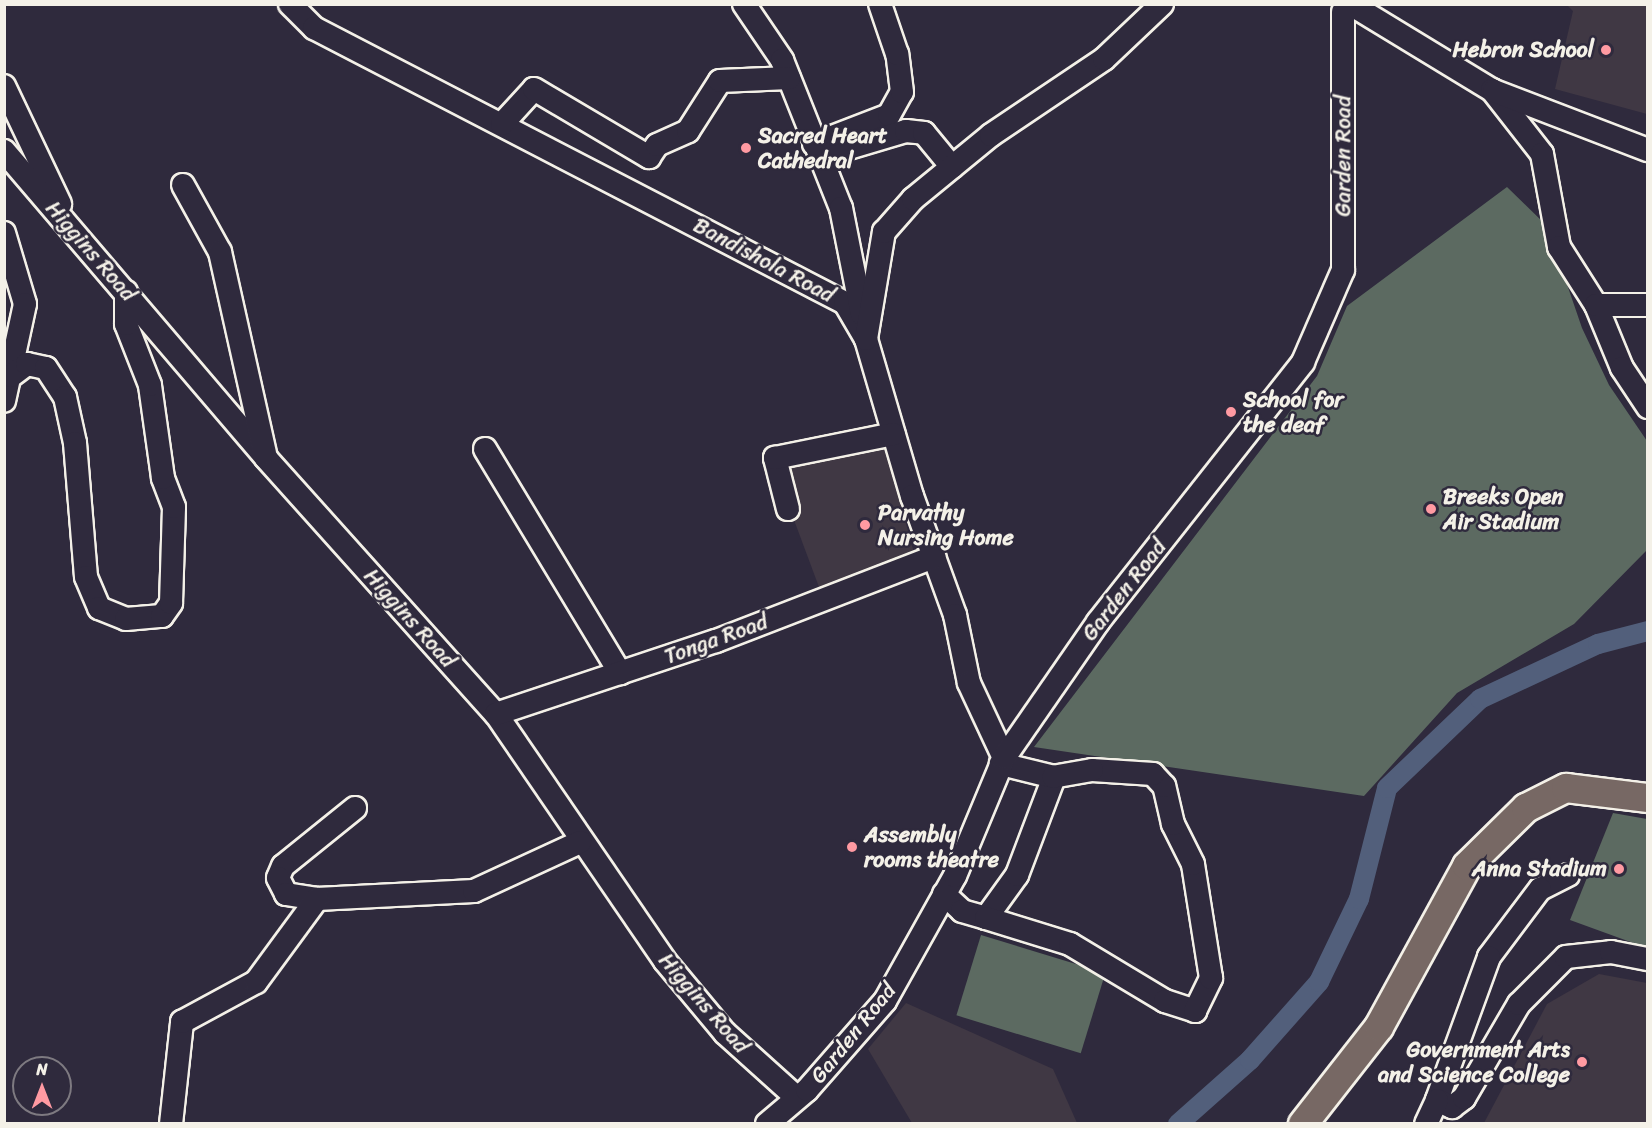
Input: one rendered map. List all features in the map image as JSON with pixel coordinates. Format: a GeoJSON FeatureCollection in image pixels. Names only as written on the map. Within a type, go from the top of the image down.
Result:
{"type":"FeatureCollection","features":[{"type":"Feature","properties":{"kind":"main road"},"geometry":{"type":"LineString","coordinates":[[1303,1124],[1379,1027],[1467,866],[1526,808],[1566,788],[1647,798]]}},
{"type":"Feature","properties":{"kind":"street","name":"Bandishola Road"},"geometry":{"type":"LineString","coordinates":[[290,4],[314,28],[845,303],[866,339],[894,434],[955,615],[969,682],[1002,761]]}},
{"type":"Feature","properties":{"kind":"street"},"geometry":{"type":"LineString","coordinates":[[744,4],[789,78],[841,208],[866,339]]}},
{"type":"Feature","properties":{"kind":"street"},"geometry":{"type":"LineString","coordinates":[[817,151],[889,116],[902,92],[897,54],[880,4]]}},
{"type":"Feature","properties":{"kind":"street"},"geometry":{"type":"LineString","coordinates":[[866,339],[884,232],[952,167],[1104,59],[1162,4]]}},
{"type":"Feature","properties":{"kind":"street"},"geometry":{"type":"LineString","coordinates":[[1349,7],[1492,90],[1647,150]]}},
{"type":"Feature","properties":{"kind":"street","name":"Garden Road"},"geometry":{"type":"LineString","coordinates":[[767,1124],[796,1097],[885,1001],[944,894],[1002,761],[1098,622],[1303,362],[1343,270],[1349,7]]}},
{"type":"Feature","properties":{"kind":"street"},"geometry":{"type":"LineString","coordinates":[[502,124],[534,89],[649,157],[657,145],[688,132],[720,81],[789,78]]}},
{"type":"Feature","properties":{"kind":"street"},"geometry":{"type":"LineString","coordinates":[[4,86],[70,227]]}},
{"type":"Feature","properties":{"kind":"street"},"geometry":{"type":"LineString","coordinates":[[1492,90],[1542,154],[1559,247],[1596,305],[1622,368],[1647,407]]}},
{"type":"Feature","properties":{"kind":"street"},"geometry":{"type":"LineString","coordinates":[[817,151],[906,131],[924,133],[952,167]]}},
{"type":"Feature","properties":{"kind":"street","name":"Higgins Road"},"geometry":{"type":"LineString","coordinates":[[4,151],[266,458],[496,714],[580,842],[717,1024],[796,1097]]}},
{"type":"Feature","properties":{"kind":"street"},"geometry":{"type":"LineString","coordinates":[[183,185],[220,252],[266,458]]}},
{"type":"Feature","properties":{"kind":"street"},"geometry":{"type":"LineString","coordinates":[[4,233],[25,304],[4,401]]}},
{"type":"Feature","properties":{"kind":"street"},"geometry":{"type":"LineString","coordinates":[[11,376],[27,364],[46,368],[65,397],[75,443],[86,577],[99,608],[126,619],[162,616],[171,603],[174,507],[163,478],[150,385],[126,324],[126,292]]}},
{"type":"Feature","properties":{"kind":"street"},"geometry":{"type":"LineString","coordinates":[[1596,305],[1647,305]]}},
{"type":"Feature","properties":{"kind":"street"},"geometry":{"type":"LineString","coordinates":[[788,509],[775,458],[894,434]]}},
{"type":"Feature","properties":{"kind":"street"},"geometry":{"type":"LineString","coordinates":[[485,449],[620,673]]}},
{"type":"Feature","properties":{"kind":"street","name":"Tonga Road"},"geometry":{"type":"LineString","coordinates":[[496,714],[620,673],[934,557]]}},
{"type":"Feature","properties":{"kind":"street"},"geometry":{"type":"LineString","coordinates":[[944,894],[962,910],[1070,944],[1165,1001],[1195,1011],[1211,978],[1193,864],[1173,824],[1164,786],[1153,774],[1092,770],[1054,777],[1002,761]]}},
{"type":"Feature","properties":{"kind":"street"},"geometry":{"type":"LineString","coordinates":[[986,918],[1017,875],[1054,777]]}},
{"type":"Feature","properties":{"kind":"street"},"geometry":{"type":"LineString","coordinates":[[355,808],[280,871],[286,894],[318,899],[474,891],[580,842]]}},
{"type":"Feature","properties":{"kind":"street"},"geometry":{"type":"LineString","coordinates":[[1426,1124],[1441,1094],[1488,957],[1540,889],[1568,875]]}},
{"type":"Feature","properties":{"kind":"street"},"geometry":{"type":"LineString","coordinates":[[171,1124],[182,1022],[256,982],[318,899]]}},
{"type":"Feature","properties":{"kind":"street"},"geometry":{"type":"LineString","coordinates":[[1441,1094],[1452,1107],[1464,1098],[1519,1004],[1566,957],[1611,952],[1647,959]]}},
{"type":"Feature","properties":{"kind":"shaded area","name":"Hebron School"},"geometry":{"type":"Polygon","coordinates":[[[1567,5],[1647,5],[1647,114],[1555,89],[1573,11],[1567,5]]]}},
{"type":"Feature","properties":{"kind":"shaded area","name":"Breeks Open Air Stadium"},"geometry":{"type":"Polygon","coordinates":[[[1507,187],[1547,226],[1582,328],[1609,385],[1647,441],[1647,550],[1574,624],[1457,693],[1364,796],[1034,747],[1317,376],[1347,306],[1507,187]]]}},
{"type":"Feature","properties":{"kind":"shaded area"},"geometry":{"type":"Polygon","coordinates":[[[885,447],[914,553],[819,587],[775,469],[885,447]]]}},
{"type":"Feature","properties":{"kind":"shaded area","name":"Anna Stadium"},"geometry":{"type":"Polygon","coordinates":[[[1613,813],[1647,819],[1647,948],[1570,920],[1613,813]]]}},
{"type":"Feature","properties":{"kind":"shaded area"},"geometry":{"type":"Polygon","coordinates":[[[981,935],[1105,973],[1081,1053],[956,1015],[981,935]]]}},
{"type":"Feature","properties":{"kind":"shaded area","name":"Government Arts and Science College"},"geometry":{"type":"Polygon","coordinates":[[[1599,974],[1647,983],[1647,1123],[1484,1123],[1547,1004],[1599,974]]]}},
{"type":"Feature","properties":{"kind":"shaded area"},"geometry":{"type":"Polygon","coordinates":[[[906,1003],[1053,1069],[1077,1123],[912,1123],[868,1049],[906,1003]]]}},
{"type":"Feature","properties":{"kind":"waterway"},"geometry":{"type":"LineString","coordinates":[[1178,1124],[1250,1060],[1319,982],[1359,899],[1387,788],[1480,699],[1598,644],[1648,631]]}},
{"type":"Feature","properties":{"kind":"place","name":"Hebron School"},"geometry":{"type":"Point","coordinates":[1606,50]}},
{"type":"Feature","properties":{"kind":"place","name":"Sacred Heart Cathedral"},"geometry":{"type":"Point","coordinates":[746,148]}},
{"type":"Feature","properties":{"kind":"place","name":"School for the deaf"},"geometry":{"type":"Point","coordinates":[1231,412]}},
{"type":"Feature","properties":{"kind":"place","name":"Breeks Open Air Stadium"},"geometry":{"type":"Point","coordinates":[1431,509]}},
{"type":"Feature","properties":{"kind":"place","name":"Parvathy Nursing Home"},"geometry":{"type":"Point","coordinates":[865,525]}},
{"type":"Feature","properties":{"kind":"place","name":"Assembly rooms theatre"},"geometry":{"type":"Point","coordinates":[852,847]}},
{"type":"Feature","properties":{"kind":"place","name":"Anna Stadium"},"geometry":{"type":"Point","coordinates":[1619,869]}},
{"type":"Feature","properties":{"kind":"place","name":"Government Arts and Science College"},"geometry":{"type":"Point","coordinates":[1582,1062]}}]}
